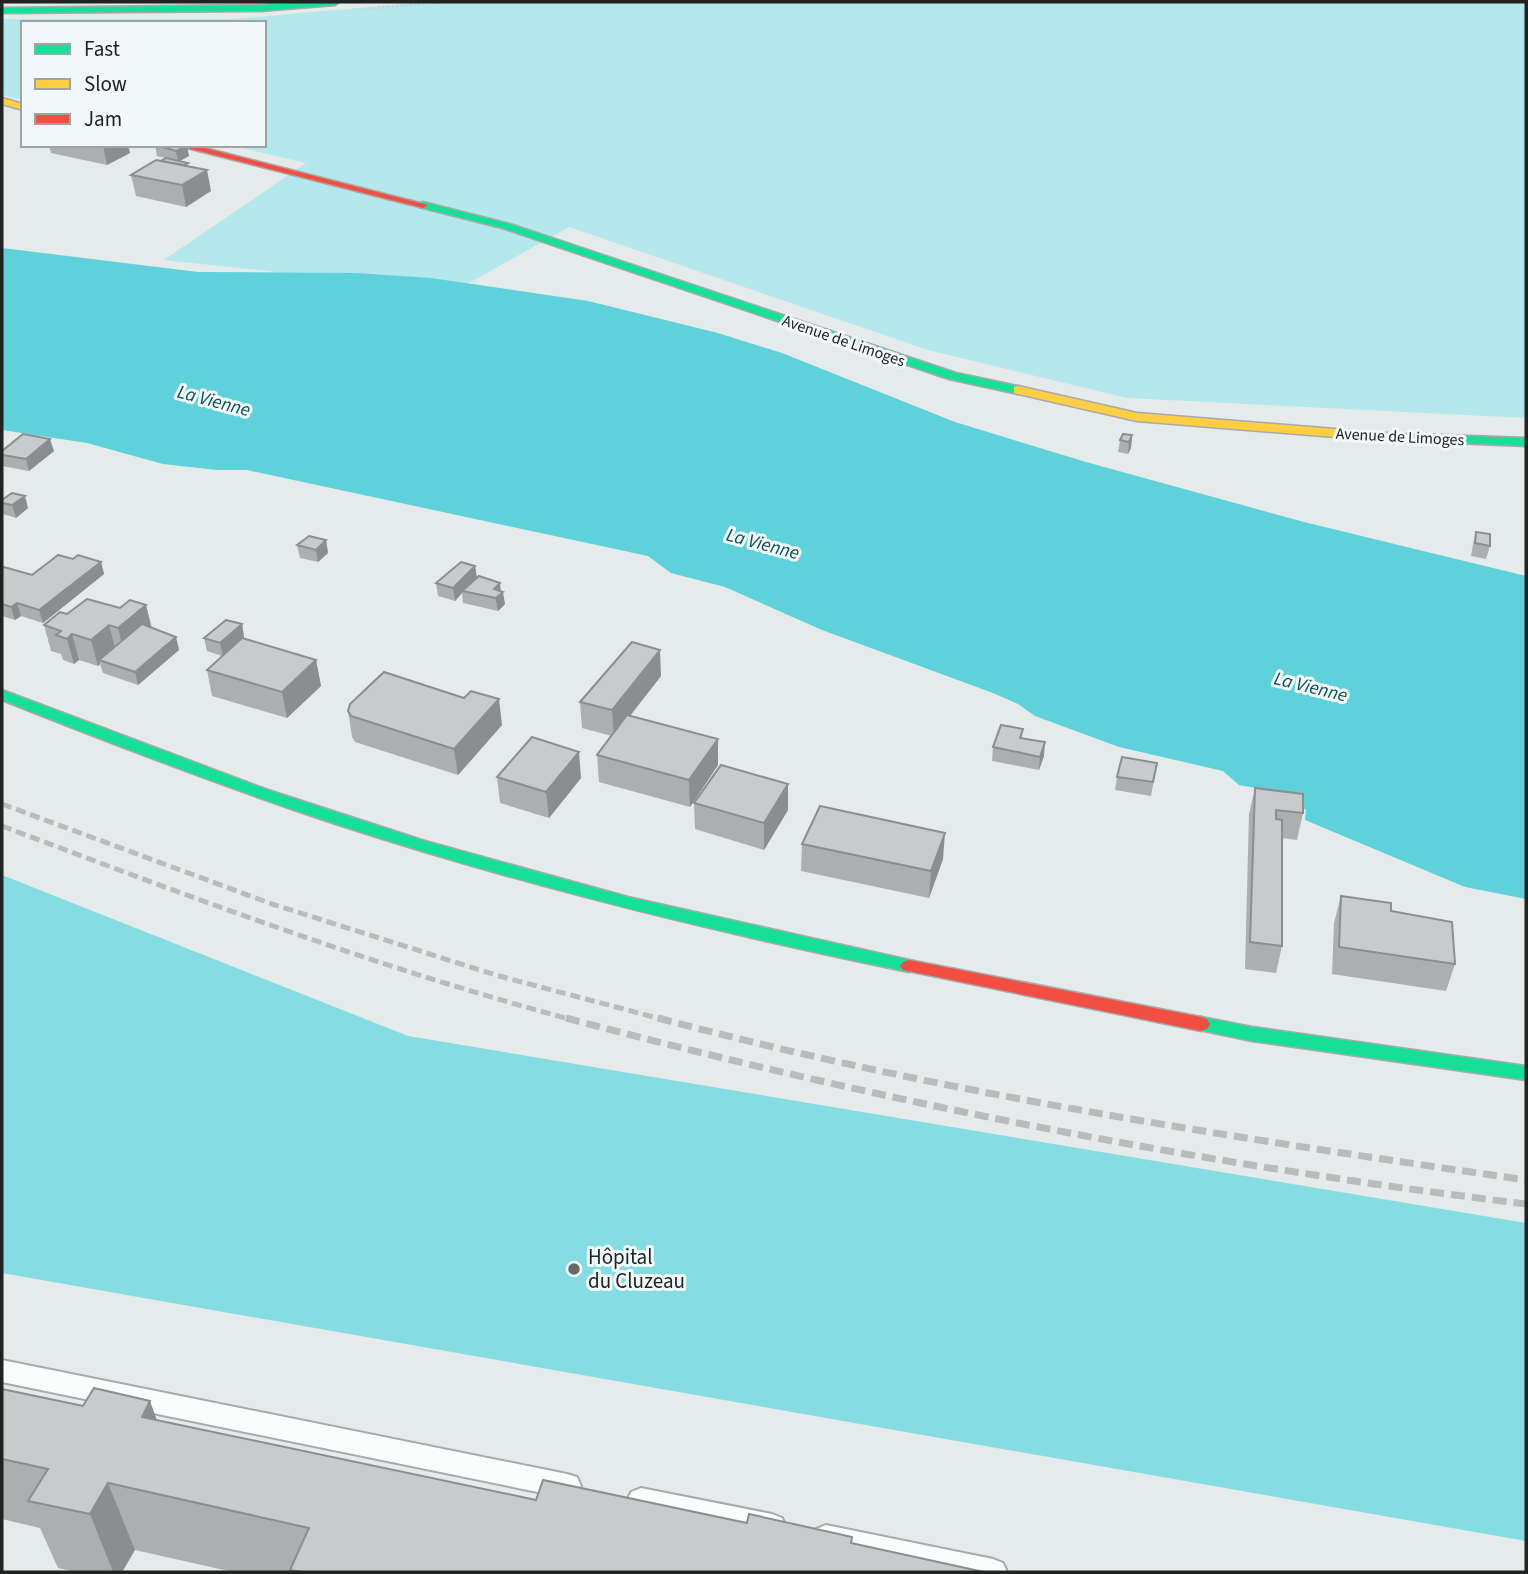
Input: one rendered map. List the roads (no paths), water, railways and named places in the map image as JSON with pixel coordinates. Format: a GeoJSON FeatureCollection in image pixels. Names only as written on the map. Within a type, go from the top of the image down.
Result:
{"type":"FeatureCollection","features":[{"type":"Feature","properties":{"kind":"main road"},"geometry":{"type":"LineString","coordinates":[[2,11],[261,8],[335,2]]}},
{"type":"Feature","properties":{"kind":"main road"},"geometry":{"type":"LineString","coordinates":[[2,101],[21,106]]}},
{"type":"Feature","properties":{"kind":"main road","name":"Avenue de Limoges"},"geometry":{"type":"LineString","coordinates":[[188,147],[506,226],[953,376],[1137,417],[1385,437],[1526,442]]}},
{"type":"Feature","properties":{"kind":"main road"},"geometry":{"type":"LineString","coordinates":[[2,695],[165,758],[350,823],[551,883],[777,940],[1252,1034],[1526,1073]]}},
{"type":"Feature","properties":{"kind":"lane"},"geometry":{"type":"LineString","coordinates":[[2,1371],[585,1489]]}},
{"type":"Feature","properties":{"kind":"lane"},"geometry":{"type":"LineString","coordinates":[[612,1495],[993,1572]]}},
{"type":"Feature","properties":{"kind":"water","name":"La Vienne"},"geometry":{"type":"Polygon","coordinates":[[[2,248],[198,272],[356,273],[431,278],[588,301],[718,333],[782,353],[955,422],[1086,462],[1304,522],[1526,576],[1526,899],[1465,887],[1305,820],[1306,810],[1293,800],[1273,791],[1239,785],[1223,771],[1119,747],[1035,716],[1018,704],[993,693],[822,630],[725,587],[671,573],[648,556],[247,470],[217,470],[163,464],[87,443],[2,430],[2,248]]]}},
{"type":"Feature","properties":{"kind":"railway"},"geometry":{"type":"LineString","coordinates":[[2,804],[272,904],[499,976],[665,1020]]}},
{"type":"Feature","properties":{"kind":"railway"},"geometry":{"type":"LineString","coordinates":[[2,826],[214,905],[356,954],[500,1000],[573,1020]]}},
{"type":"Feature","properties":{"kind":"railway"},"geometry":{"type":"LineString","coordinates":[[566,1018],[803,1077],[1043,1128],[1284,1170],[1526,1204]]}},
{"type":"Feature","properties":{"kind":"railway"},"geometry":{"type":"LineString","coordinates":[[658,1018],[765,1045],[981,1092],[1308,1148],[1526,1180]]}},
{"type":"Feature","properties":{"kind":"place","name":"Hôpital du Cluzeau"},"geometry":{"type":"Point","coordinates":[574,1269]}}]}
